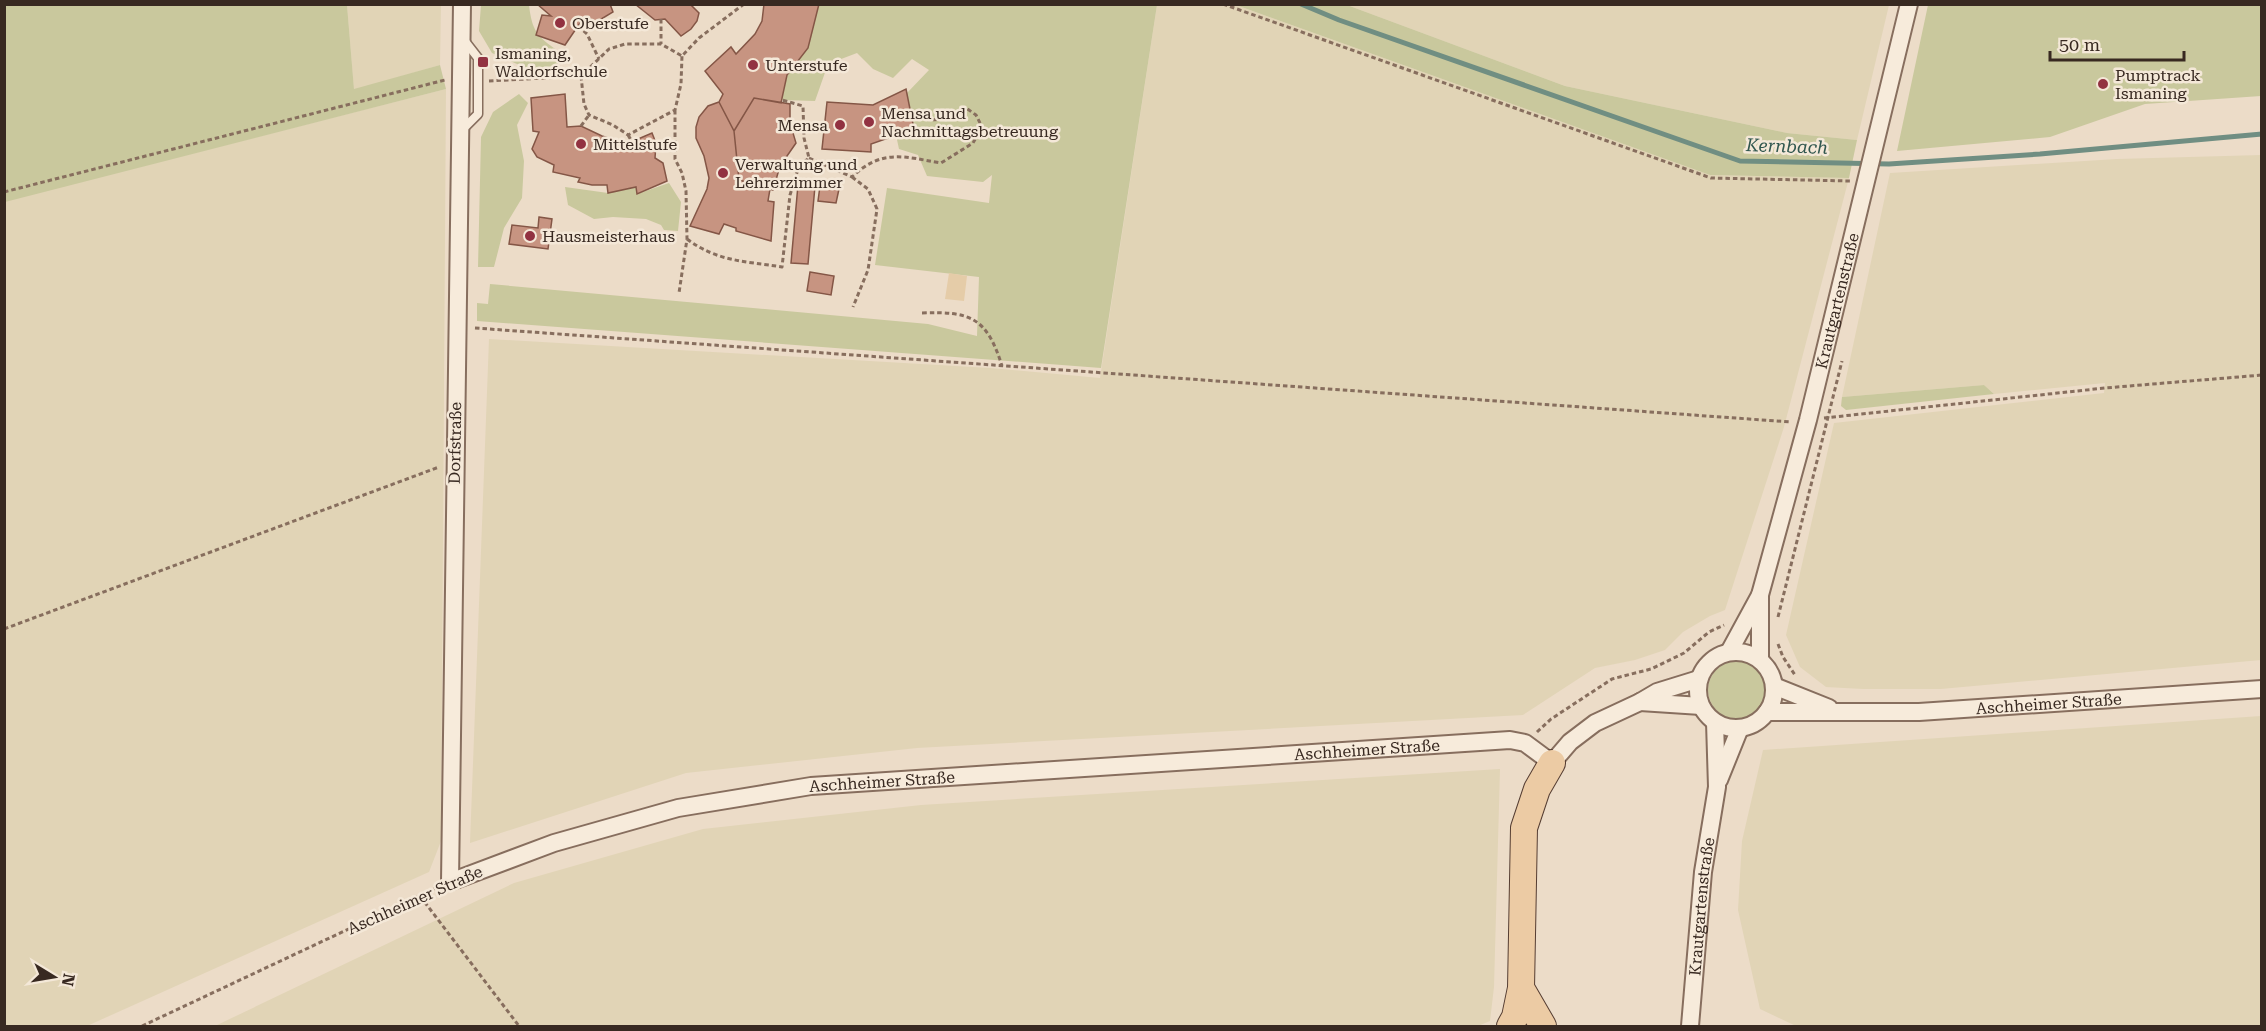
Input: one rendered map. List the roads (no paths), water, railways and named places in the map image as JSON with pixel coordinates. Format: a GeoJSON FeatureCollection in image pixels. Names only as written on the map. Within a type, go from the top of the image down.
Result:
{"type":"FeatureCollection","features":[{"type":"Feature","properties":{"kind":"main road"},"geometry":{"type":"LineString","coordinates":[[1510,1026],[1515,1017],[1521,988],[1524,828],[1537,789],[1552,763]]}},
{"type":"Feature","properties":{"kind":"main road"},"geometry":{"type":"LineString","coordinates":[[1521,988],[1543,1026]]}},
{"type":"Feature","properties":{"kind":"street","name":"Dorfstraße"},"geometry":{"type":"LineString","coordinates":[[450,882],[462,4]]}},
{"type":"Feature","properties":{"kind":"street","name":"Krautgartenstraße"},"geometry":{"type":"LineString","coordinates":[[1729,652],[1760,595],[1808,420],[1909,4]]}},
{"type":"Feature","properties":{"kind":"street","name":"Krautgartenstraße"},"geometry":{"type":"LineString","coordinates":[[1760,595],[1760,660]]}},
{"type":"Feature","properties":{"kind":"street"},"geometry":{"type":"LineString","coordinates":[[1729,652],[1750,654],[1760,660],[1772,676],[1774,686],[1772,704],[1767,712],[1751,725],[1740,728],[1727,727],[1715,722],[1701,706],[1698,688],[1699,679],[1710,661],[1729,652]]}},
{"type":"Feature","properties":{"kind":"street"},"geometry":{"type":"LineString","coordinates":[[1552,763],[1570,742],[1594,723],[1657,692],[1699,679]]}},
{"type":"Feature","properties":{"kind":"street","name":"Aschheimer Straße"},"geometry":{"type":"LineString","coordinates":[[1774,686],[1836,710]]}},
{"type":"Feature","properties":{"kind":"street","name":"Aschheimer Straße"},"geometry":{"type":"LineString","coordinates":[[1767,712],[1836,710],[1861,713],[1919,712],[2262,689]]}},
{"type":"Feature","properties":{"kind":"street"},"geometry":{"type":"LineString","coordinates":[[1640,702],[1701,706]]}},
{"type":"Feature","properties":{"kind":"street","name":"Krautgartenstraße"},"geometry":{"type":"LineString","coordinates":[[1690,1026],[1703,872],[1717,787],[1715,722]]}},
{"type":"Feature","properties":{"kind":"street","name":"Krautgartenstraße"},"geometry":{"type":"LineString","coordinates":[[1717,787],[1740,728]]}},
{"type":"Feature","properties":{"kind":"street","name":"Aschheimer Straße"},"geometry":{"type":"LineString","coordinates":[[450,882],[554,843],[678,808],[811,786],[1510,740],[1525,744],[1552,763]]}},
{"type":"Feature","properties":{"kind":"lane"},"geometry":{"type":"LineString","coordinates":[[460,132],[478,114],[478,58],[462,37]]}},
{"type":"Feature","properties":{"kind":"waterway","name":"Kernbach"},"geometry":{"type":"LineString","coordinates":[[1301,4],[1339,20],[1740,161],[1889,164],[2040,154],[2262,134]]}},
{"type":"Feature","properties":{"kind":"place","name":"Oberstufe"},"geometry":{"type":"Point","coordinates":[560,23]}},
{"type":"Feature","properties":{"kind":"place","name":"Ismaning, Waldorfschule"},"geometry":{"type":"Point","coordinates":[483,62]}},
{"type":"Feature","properties":{"kind":"place","name":"Unterstufe"},"geometry":{"type":"Point","coordinates":[753,65]}},
{"type":"Feature","properties":{"kind":"place","name":"Pumptrack Ismaning"},"geometry":{"type":"Point","coordinates":[2103,84]}},
{"type":"Feature","properties":{"kind":"place","name":"Mensa und Nachmittagsbetreuung"},"geometry":{"type":"Point","coordinates":[869,122]}},
{"type":"Feature","properties":{"kind":"place","name":"Mensa"},"geometry":{"type":"Point","coordinates":[840,125]}},
{"type":"Feature","properties":{"kind":"place","name":"Mittelstufe"},"geometry":{"type":"Point","coordinates":[581,144]}},
{"type":"Feature","properties":{"kind":"place","name":"Verwaltung und Lehrerzimmer"},"geometry":{"type":"Point","coordinates":[723,173]}},
{"type":"Feature","properties":{"kind":"place","name":"Hausmeisterhaus"},"geometry":{"type":"Point","coordinates":[530,236]}}]}
